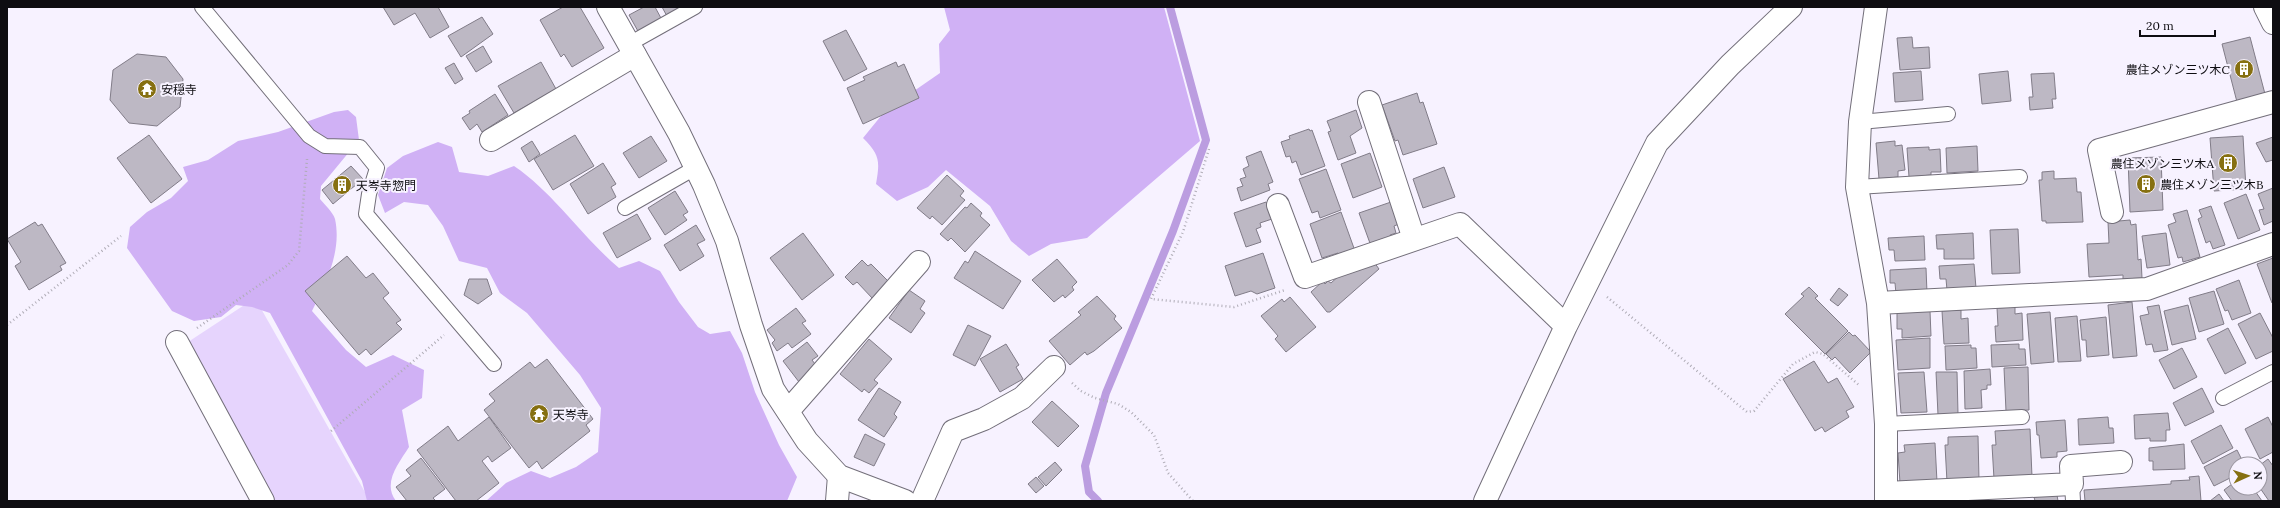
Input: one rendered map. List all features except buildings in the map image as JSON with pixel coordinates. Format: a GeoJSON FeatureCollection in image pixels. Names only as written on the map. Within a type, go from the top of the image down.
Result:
{"type":"FeatureCollection","features":[{"type":"Feature","properties":{"kind":"street"},"geometry":{"type":"LineString","coordinates":[[608,7],[679,133],[696,168],[727,242],[751,325],[773,389],[807,441],[839,476],[905,501]]}},
{"type":"Feature","properties":{"kind":"street"},"geometry":{"type":"LineString","coordinates":[[1485,501],[1566,326],[1657,143],[1730,65],[1791,7]]}},
{"type":"Feature","properties":{"kind":"street"},"geometry":{"type":"LineString","coordinates":[[1876,7],[1860,122],[1857,187],[1878,303],[1886,424],[1886,497],[2073,492],[2071,466],[2121,462]]}},
{"type":"Feature","properties":{"kind":"street"},"geometry":{"type":"LineString","coordinates":[[2265,7],[2273,23]]}},
{"type":"Feature","properties":{"kind":"street"},"geometry":{"type":"LineString","coordinates":[[492,140],[632,49]]}},
{"type":"Feature","properties":{"kind":"street"},"geometry":{"type":"LineString","coordinates":[[1369,102],[1414,239]]}},
{"type":"Feature","properties":{"kind":"street"},"geometry":{"type":"LineString","coordinates":[[2112,212],[2099,150],[2273,102]]}},
{"type":"Feature","properties":{"kind":"street"},"geometry":{"type":"LineString","coordinates":[[1278,205],[1305,277],[1460,224],[1566,326]]}},
{"type":"Feature","properties":{"kind":"street"},"geometry":{"type":"LineString","coordinates":[[1878,303],[2147,289],[2273,244]]}},
{"type":"Feature","properties":{"kind":"street"},"geometry":{"type":"LineString","coordinates":[[788,411],[919,262]]}},
{"type":"Feature","properties":{"kind":"street"},"geometry":{"type":"LineString","coordinates":[[176,342],[263,501]]}},
{"type":"Feature","properties":{"kind":"street"},"geometry":{"type":"LineString","coordinates":[[922,501],[953,431],[984,419],[1022,398],[1054,367]]}},
{"type":"Feature","properties":{"kind":"street"},"geometry":{"type":"LineString","coordinates":[[837,501],[839,476]]}},
{"type":"Feature","properties":{"kind":"lane"},"geometry":{"type":"LineString","coordinates":[[202,7],[309,136],[325,146],[360,147],[377,168],[369,194],[366,214],[494,364]]}},
{"type":"Feature","properties":{"kind":"lane"},"geometry":{"type":"LineString","coordinates":[[632,49],[695,7]]}},
{"type":"Feature","properties":{"kind":"lane"},"geometry":{"type":"LineString","coordinates":[[1860,122],[1948,114]]}},
{"type":"Feature","properties":{"kind":"lane"},"geometry":{"type":"LineString","coordinates":[[625,208],[696,168]]}},
{"type":"Feature","properties":{"kind":"lane"},"geometry":{"type":"LineString","coordinates":[[1857,187],[2020,177]]}},
{"type":"Feature","properties":{"kind":"lane"},"geometry":{"type":"LineString","coordinates":[[2223,398],[2273,372]]}},
{"type":"Feature","properties":{"kind":"lane"},"geometry":{"type":"LineString","coordinates":[[1886,424],[2022,417]]}},
{"type":"Feature","properties":{"kind":"path"},"geometry":{"type":"LineString","coordinates":[[176,342],[288,265],[299,251],[309,136]]}},
{"type":"Feature","properties":{"kind":"path"},"geometry":{"type":"LineString","coordinates":[[1209,149],[1183,232],[1151,299],[1234,307],[1294,287],[1305,277]]}},
{"type":"Feature","properties":{"kind":"path"},"geometry":{"type":"LineString","coordinates":[[7,325],[121,236]]}},
{"type":"Feature","properties":{"kind":"path"},"geometry":{"type":"LineString","coordinates":[[1589,281],[1747,412],[1754,411],[1793,364],[1815,352],[1823,354],[1865,389],[1884,389]]}},
{"type":"Feature","properties":{"kind":"path"},"geometry":{"type":"LineString","coordinates":[[331,431],[459,322]]}},
{"type":"Feature","properties":{"kind":"path"},"geometry":{"type":"LineString","coordinates":[[1095,398],[1118,404],[1131,412],[1154,435],[1168,473],[1193,501]]}},
{"type":"Feature","properties":{"kind":"shaded area"},"geometry":{"type":"Polygon","coordinates":[[[944,7],[1164,7],[1200,141],[1087,238],[1051,244],[1029,256],[1011,241],[990,206],[946,170],[928,187],[897,201],[876,184],[878,164],[876,154],[863,138],[885,111],[940,73],[939,44],[950,30],[944,7]]]}},
{"type":"Feature","properties":{"kind":"shaded area"},"geometry":{"type":"Polygon","coordinates":[[[348,110],[356,117],[359,140],[321,186],[320,199],[334,216],[337,231],[331,266],[312,311],[346,350],[366,367],[393,355],[424,370],[422,398],[402,410],[409,447],[397,466],[391,480],[392,494],[396,501],[367,501],[362,481],[270,313],[252,307],[236,305],[221,317],[194,321],[172,311],[127,248],[130,227],[147,212],[171,198],[188,181],[183,167],[208,160],[238,141],[278,132],[334,112],[348,110]]]}},
{"type":"Feature","properties":{"kind":"shaded area"},"geometry":{"type":"Polygon","coordinates":[[[438,142],[452,147],[459,172],[488,176],[514,166],[542,189],[619,268],[639,261],[660,271],[679,302],[698,327],[710,334],[730,331],[742,353],[755,392],[779,445],[797,477],[787,501],[486,501],[506,483],[531,471],[550,478],[576,467],[598,452],[601,408],[580,375],[527,313],[500,293],[487,268],[459,261],[443,226],[428,205],[404,202],[385,213],[378,195],[387,168],[403,156],[438,142]]]}},
{"type":"Feature","properties":{"kind":"shaded area"},"geometry":{"type":"Polygon","coordinates":[[[255,298],[370,501],[269,501],[185,344],[255,298]]]}},
{"type":"Feature","properties":{"kind":"waterway"},"geometry":{"type":"LineString","coordinates":[[1098,501],[1089,492],[1085,466],[1106,393],[1173,231],[1206,140],[1170,7]]}},
{"type":"Feature","properties":{"kind":"place","name":"農住メゾン三ツ木C"},"geometry":{"type":"Point","coordinates":[2244,69]}},
{"type":"Feature","properties":{"kind":"place","name":"安穏寺"},"geometry":{"type":"Point","coordinates":[147,89]}},
{"type":"Feature","properties":{"kind":"place","name":"農住メゾン三ツ木A"},"geometry":{"type":"Point","coordinates":[2228,163]}},
{"type":"Feature","properties":{"kind":"place","name":"農住メゾン三ツ木B"},"geometry":{"type":"Point","coordinates":[2146,184]}},
{"type":"Feature","properties":{"kind":"place","name":"天岑寺惣門"},"geometry":{"type":"Point","coordinates":[342,185]}},
{"type":"Feature","properties":{"kind":"place","name":"天岑寺"},"geometry":{"type":"Point","coordinates":[539,414]}}]}
